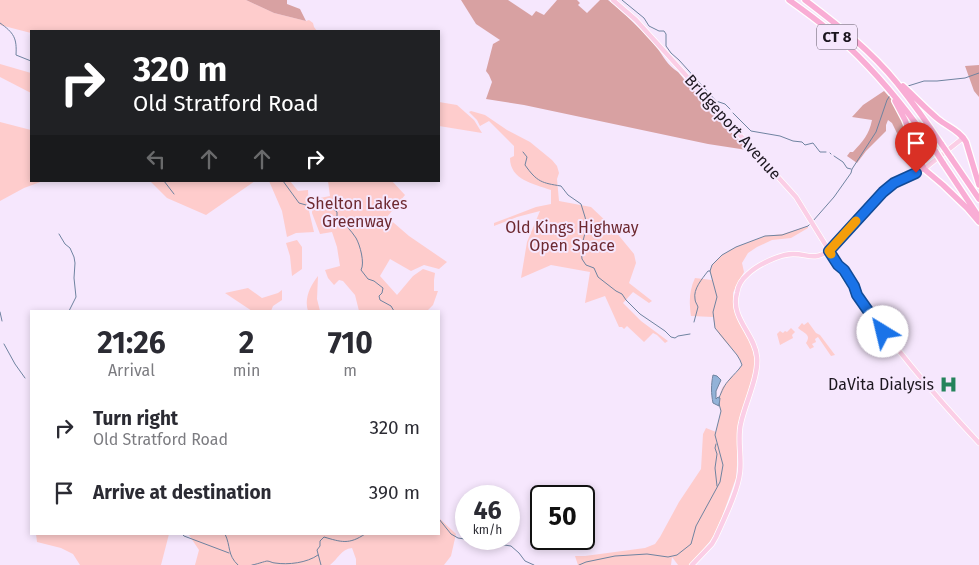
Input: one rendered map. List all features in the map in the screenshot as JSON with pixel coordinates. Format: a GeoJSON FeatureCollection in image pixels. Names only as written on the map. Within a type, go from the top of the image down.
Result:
{"type":"FeatureCollection","features":[{"type":"Feature","properties":{"kind":"highway","name":"CT 8"},"geometry":{"type":"LineString","coordinates":[[789,0],[858,56],[888,88],[896,101]]}},
{"type":"Feature","properties":{"kind":"highway","name":"CT 8"},"geometry":{"type":"LineString","coordinates":[[805,0],[858,43],[909,95]]}},
{"type":"Feature","properties":{"kind":"highway"},"geometry":{"type":"LineString","coordinates":[[909,95],[939,120],[960,134],[966,142],[979,186]]}},
{"type":"Feature","properties":{"kind":"highway"},"geometry":{"type":"LineString","coordinates":[[909,95],[979,199]]}},
{"type":"Feature","properties":{"kind":"highway"},"geometry":{"type":"LineString","coordinates":[[896,101],[936,152],[979,217]]}},
{"type":"Feature","properties":{"kind":"highway"},"geometry":{"type":"LineString","coordinates":[[896,101],[924,169],[967,208],[979,222]]}},
{"type":"Feature","properties":{"kind":"main road","name":"Bridgeport Avenue"},"geometry":{"type":"LineString","coordinates":[[613,0],[636,20],[796,197],[838,265],[850,279],[857,295],[874,320],[906,360],[979,443]]}},
{"type":"Feature","properties":{"kind":"main road"},"geometry":{"type":"LineString","coordinates":[[692,565],[712,544],[740,474],[740,429],[758,361],[754,346],[737,313],[736,296],[740,284],[752,270],[784,255],[793,254],[815,257],[823,255],[829,251],[883,192],[894,183],[924,169],[963,138]]}},
{"type":"Feature","properties":{"kind":"green space"},"geometry":{"type":"Polygon","coordinates":[[[0,0],[246,0],[274,13],[306,21],[309,20],[316,30],[30,30],[30,33],[0,25],[0,0]]]}},
{"type":"Feature","properties":{"kind":"green space"},"geometry":{"type":"Polygon","coordinates":[[[0,64],[30,73],[30,92],[0,77],[0,64]]]}},
{"type":"Feature","properties":{"kind":"green space"},"geometry":{"type":"Polygon","coordinates":[[[440,102],[457,105],[474,120],[482,133],[440,126],[440,102]]]}},
{"type":"Feature","properties":{"kind":"green space","name":"Old Kings Highway Open Space"},"geometry":{"type":"Polygon","coordinates":[[[469,112],[485,115],[507,130],[530,142],[552,160],[557,166],[559,173],[557,179],[559,201],[591,207],[611,226],[634,254],[636,263],[629,283],[652,301],[649,303],[633,292],[623,303],[641,321],[668,341],[665,343],[653,333],[644,342],[627,326],[624,329],[619,327],[605,296],[585,303],[590,272],[551,265],[521,278],[527,242],[540,211],[494,226],[494,223],[536,207],[551,204],[551,190],[518,176],[511,165],[510,158],[514,156],[514,146],[489,121],[480,126],[469,112]]]}},
{"type":"Feature","properties":{"kind":"green space"},"geometry":{"type":"Polygon","coordinates":[[[0,122],[30,130],[30,182],[40,182],[24,188],[0,201],[0,122]]]}},
{"type":"Feature","properties":{"kind":"green space"},"geometry":{"type":"Polygon","coordinates":[[[151,182],[254,182],[206,215],[167,198],[151,182]]]}},
{"type":"Feature","properties":{"kind":"green space","name":"Shelton Lakes Greenway"},"geometry":{"type":"Polygon","coordinates":[[[269,182],[291,182],[298,191],[308,190],[309,211],[314,232],[296,233],[287,237],[282,211],[269,182]]]}},
{"type":"Feature","properties":{"kind":"green space","name":"Shelton Lakes Greenway"},"geometry":{"type":"Polygon","coordinates":[[[328,182],[393,182],[405,195],[387,217],[409,236],[447,262],[439,269],[424,265],[411,271],[390,259],[380,276],[397,295],[413,276],[423,269],[435,273],[434,291],[438,291],[433,305],[428,310],[359,310],[355,295],[343,281],[339,280],[334,285],[328,278],[325,270],[340,266],[337,247],[332,232],[320,234],[312,213],[313,197],[330,196],[328,182]]]}},
{"type":"Feature","properties":{"kind":"green space"},"geometry":{"type":"Polygon","coordinates":[[[808,226],[808,228],[791,238],[772,240],[757,247],[748,253],[742,263],[744,272],[733,293],[734,310],[751,344],[755,362],[754,371],[737,431],[736,478],[722,517],[711,540],[690,565],[678,565],[672,557],[671,565],[578,565],[575,556],[645,548],[655,544],[679,502],[701,469],[703,434],[706,428],[716,432],[721,411],[718,401],[722,388],[742,365],[737,355],[716,329],[713,317],[691,316],[690,297],[695,278],[712,280],[710,271],[712,265],[722,255],[736,247],[765,236],[783,234],[808,226]]]}},
{"type":"Feature","properties":{"kind":"green space"},"geometry":{"type":"Polygon","coordinates":[[[297,240],[302,247],[302,269],[292,276],[290,256],[286,243],[297,240]]]}},
{"type":"Feature","properties":{"kind":"green space"},"geometry":{"type":"Polygon","coordinates":[[[318,276],[317,299],[320,310],[308,310],[308,293],[318,276]]]}},
{"type":"Feature","properties":{"kind":"green space"},"geometry":{"type":"Polygon","coordinates":[[[248,288],[262,298],[282,290],[282,300],[273,306],[271,310],[250,310],[225,293],[248,288]]]}},
{"type":"Feature","properties":{"kind":"green space"},"geometry":{"type":"Polygon","coordinates":[[[808,322],[835,355],[831,356],[818,337],[815,339],[816,342],[812,344],[814,347],[810,349],[806,343],[808,338],[806,334],[798,328],[802,323],[804,325],[808,322]]]}},
{"type":"Feature","properties":{"kind":"green space"},"geometry":{"type":"Polygon","coordinates":[[[791,328],[795,332],[792,335],[793,338],[780,345],[777,334],[780,331],[783,333],[787,332],[791,328]]]}},
{"type":"Feature","properties":{"kind":"green space"},"geometry":{"type":"Polygon","coordinates":[[[440,519],[455,533],[451,556],[444,565],[356,565],[352,548],[342,552],[330,565],[195,565],[199,550],[189,535],[440,535],[440,519]]]}},
{"type":"Feature","properties":{"kind":"green space"},"geometry":{"type":"Polygon","coordinates":[[[36,535],[169,535],[161,565],[80,565],[73,554],[61,548],[37,542],[36,535]]]}},
{"type":"Feature","properties":{"kind":"shaded area"},"geometry":{"type":"Polygon","coordinates":[[[246,0],[287,0],[287,4],[300,9],[306,21],[274,13],[246,0]]]}},
{"type":"Feature","properties":{"kind":"shaded area"},"geometry":{"type":"Polygon","coordinates":[[[461,0],[508,0],[532,16],[536,11],[544,15],[557,0],[577,0],[580,3],[578,5],[587,13],[600,0],[608,0],[645,35],[668,64],[678,72],[727,130],[735,135],[747,150],[708,144],[524,105],[486,99],[492,82],[486,71],[493,44],[500,40],[476,24],[461,0]]]}},
{"type":"Feature","properties":{"kind":"shaded area"},"geometry":{"type":"Polygon","coordinates":[[[979,65],[979,97],[974,91],[965,66],[979,65]]]}},
{"type":"Feature","properties":{"kind":"shaded area"},"geometry":{"type":"Polygon","coordinates":[[[884,91],[894,102],[920,162],[919,167],[914,168],[892,123],[888,120],[886,131],[857,163],[847,156],[865,138],[872,120],[852,117],[863,105],[884,91]]]}},
{"type":"Feature","properties":{"kind":"water"},"geometry":{"type":"Polygon","coordinates":[[[713,375],[721,380],[716,391],[716,399],[720,398],[719,406],[713,403],[711,389],[713,375]]]}},
{"type":"Feature","properties":{"kind":"waterway"},"geometry":{"type":"LineString","coordinates":[[622,0],[644,18],[649,26],[659,31],[664,31],[666,34],[666,46],[671,53],[716,101],[725,104],[730,109]]}},
{"type":"Feature","properties":{"kind":"waterway"},"geometry":{"type":"LineString","coordinates":[[0,23],[14,36],[16,55],[30,61]]}},
{"type":"Feature","properties":{"kind":"waterway"},"geometry":{"type":"LineString","coordinates":[[908,86],[924,81],[965,78],[979,73]]}},
{"type":"Feature","properties":{"kind":"waterway"},"geometry":{"type":"LineString","coordinates":[[813,221],[834,197],[851,173],[876,132],[887,100],[891,94]]}},
{"type":"Feature","properties":{"kind":"waterway"},"geometry":{"type":"LineString","coordinates":[[733,113],[751,131],[780,136],[802,142],[805,145],[813,143],[820,152],[826,152]]}},
{"type":"Feature","properties":{"kind":"waterway"},"geometry":{"type":"LineString","coordinates":[[523,152],[527,157],[525,165],[533,175],[544,183],[561,186],[568,195],[581,204],[587,225],[581,249],[582,259],[586,265],[594,268],[598,277],[622,294],[640,314],[671,337],[675,338],[690,334]]}},
{"type":"Feature","properties":{"kind":"waterway"},"geometry":{"type":"LineString","coordinates":[[834,156],[843,162],[847,168],[851,169]]}},
{"type":"Feature","properties":{"kind":"waterway"},"geometry":{"type":"LineString","coordinates":[[165,182],[174,194]]}},
{"type":"Feature","properties":{"kind":"waterway"},"geometry":{"type":"LineString","coordinates":[[284,182],[299,203],[306,205]]}},
{"type":"Feature","properties":{"kind":"waterway"},"geometry":{"type":"LineString","coordinates":[[314,204],[332,208],[352,232],[358,241],[360,249],[362,259],[361,270],[368,279],[383,288],[379,296],[380,300],[391,306],[393,310]]}},
{"type":"Feature","properties":{"kind":"waterway"},"geometry":{"type":"LineString","coordinates":[[719,398],[723,388],[742,365],[737,355],[715,328],[713,312],[717,297],[710,271],[712,265],[722,255],[736,247],[765,236],[782,235],[810,224]]}},
{"type":"Feature","properties":{"kind":"waterway"},"geometry":{"type":"LineString","coordinates":[[59,234],[70,248],[75,263],[76,297],[70,310]]}},
{"type":"Feature","properties":{"kind":"waterway"},"geometry":{"type":"LineString","coordinates":[[694,322],[698,307],[695,300],[695,292],[708,271],[710,271]]}},
{"type":"Feature","properties":{"kind":"waterway"},"geometry":{"type":"LineString","coordinates":[[0,312],[2,321]]}},
{"type":"Feature","properties":{"kind":"waterway"},"geometry":{"type":"LineString","coordinates":[[4,344],[25,378]]}},
{"type":"Feature","properties":{"kind":"waterway"},"geometry":{"type":"LineString","coordinates":[[579,565],[615,556],[647,554],[668,557],[677,555],[691,544],[696,526],[720,482],[723,465],[715,435],[721,411],[719,404]]}},
{"type":"Feature","properties":{"kind":"waterway"},"geometry":{"type":"LineString","coordinates":[[716,444],[715,468],[717,486]]}},
{"type":"Feature","properties":{"kind":"waterway"},"geometry":{"type":"LineString","coordinates":[[440,520],[451,534],[458,538],[511,546],[525,561],[534,565]]}},
{"type":"Feature","properties":{"kind":"waterway"},"geometry":{"type":"LineString","coordinates":[[183,535],[229,553]]}},
{"type":"Feature","properties":{"kind":"waterway"},"geometry":{"type":"LineString","coordinates":[[225,535],[231,554],[238,565]]}},
{"type":"Feature","properties":{"kind":"waterway"},"geometry":{"type":"LineString","coordinates":[[321,565],[317,550],[320,546],[320,541],[324,537],[345,542],[363,535]]}},
{"type":"Feature","properties":{"kind":"waterway"},"geometry":{"type":"LineString","coordinates":[[252,565],[267,561],[280,564],[297,563],[318,555]]}},
{"type":"Feature","properties":{"kind":"slow traffic"},"geometry":{"type":"LineString","coordinates":[[831,254],[829,251],[856,221]]}},
{"type":"Feature","properties":{"kind":"place","name":"DaVita Dialysis"},"geometry":{"type":"Point","coordinates":[948,384]}},
{"type":"Feature","properties":{"kind":"route"},"geometry":{"type":"LineString","coordinates":[[883,332],[857,295],[844,270],[838,265],[829,251],[883,192],[894,183],[916,173]]}}]}
